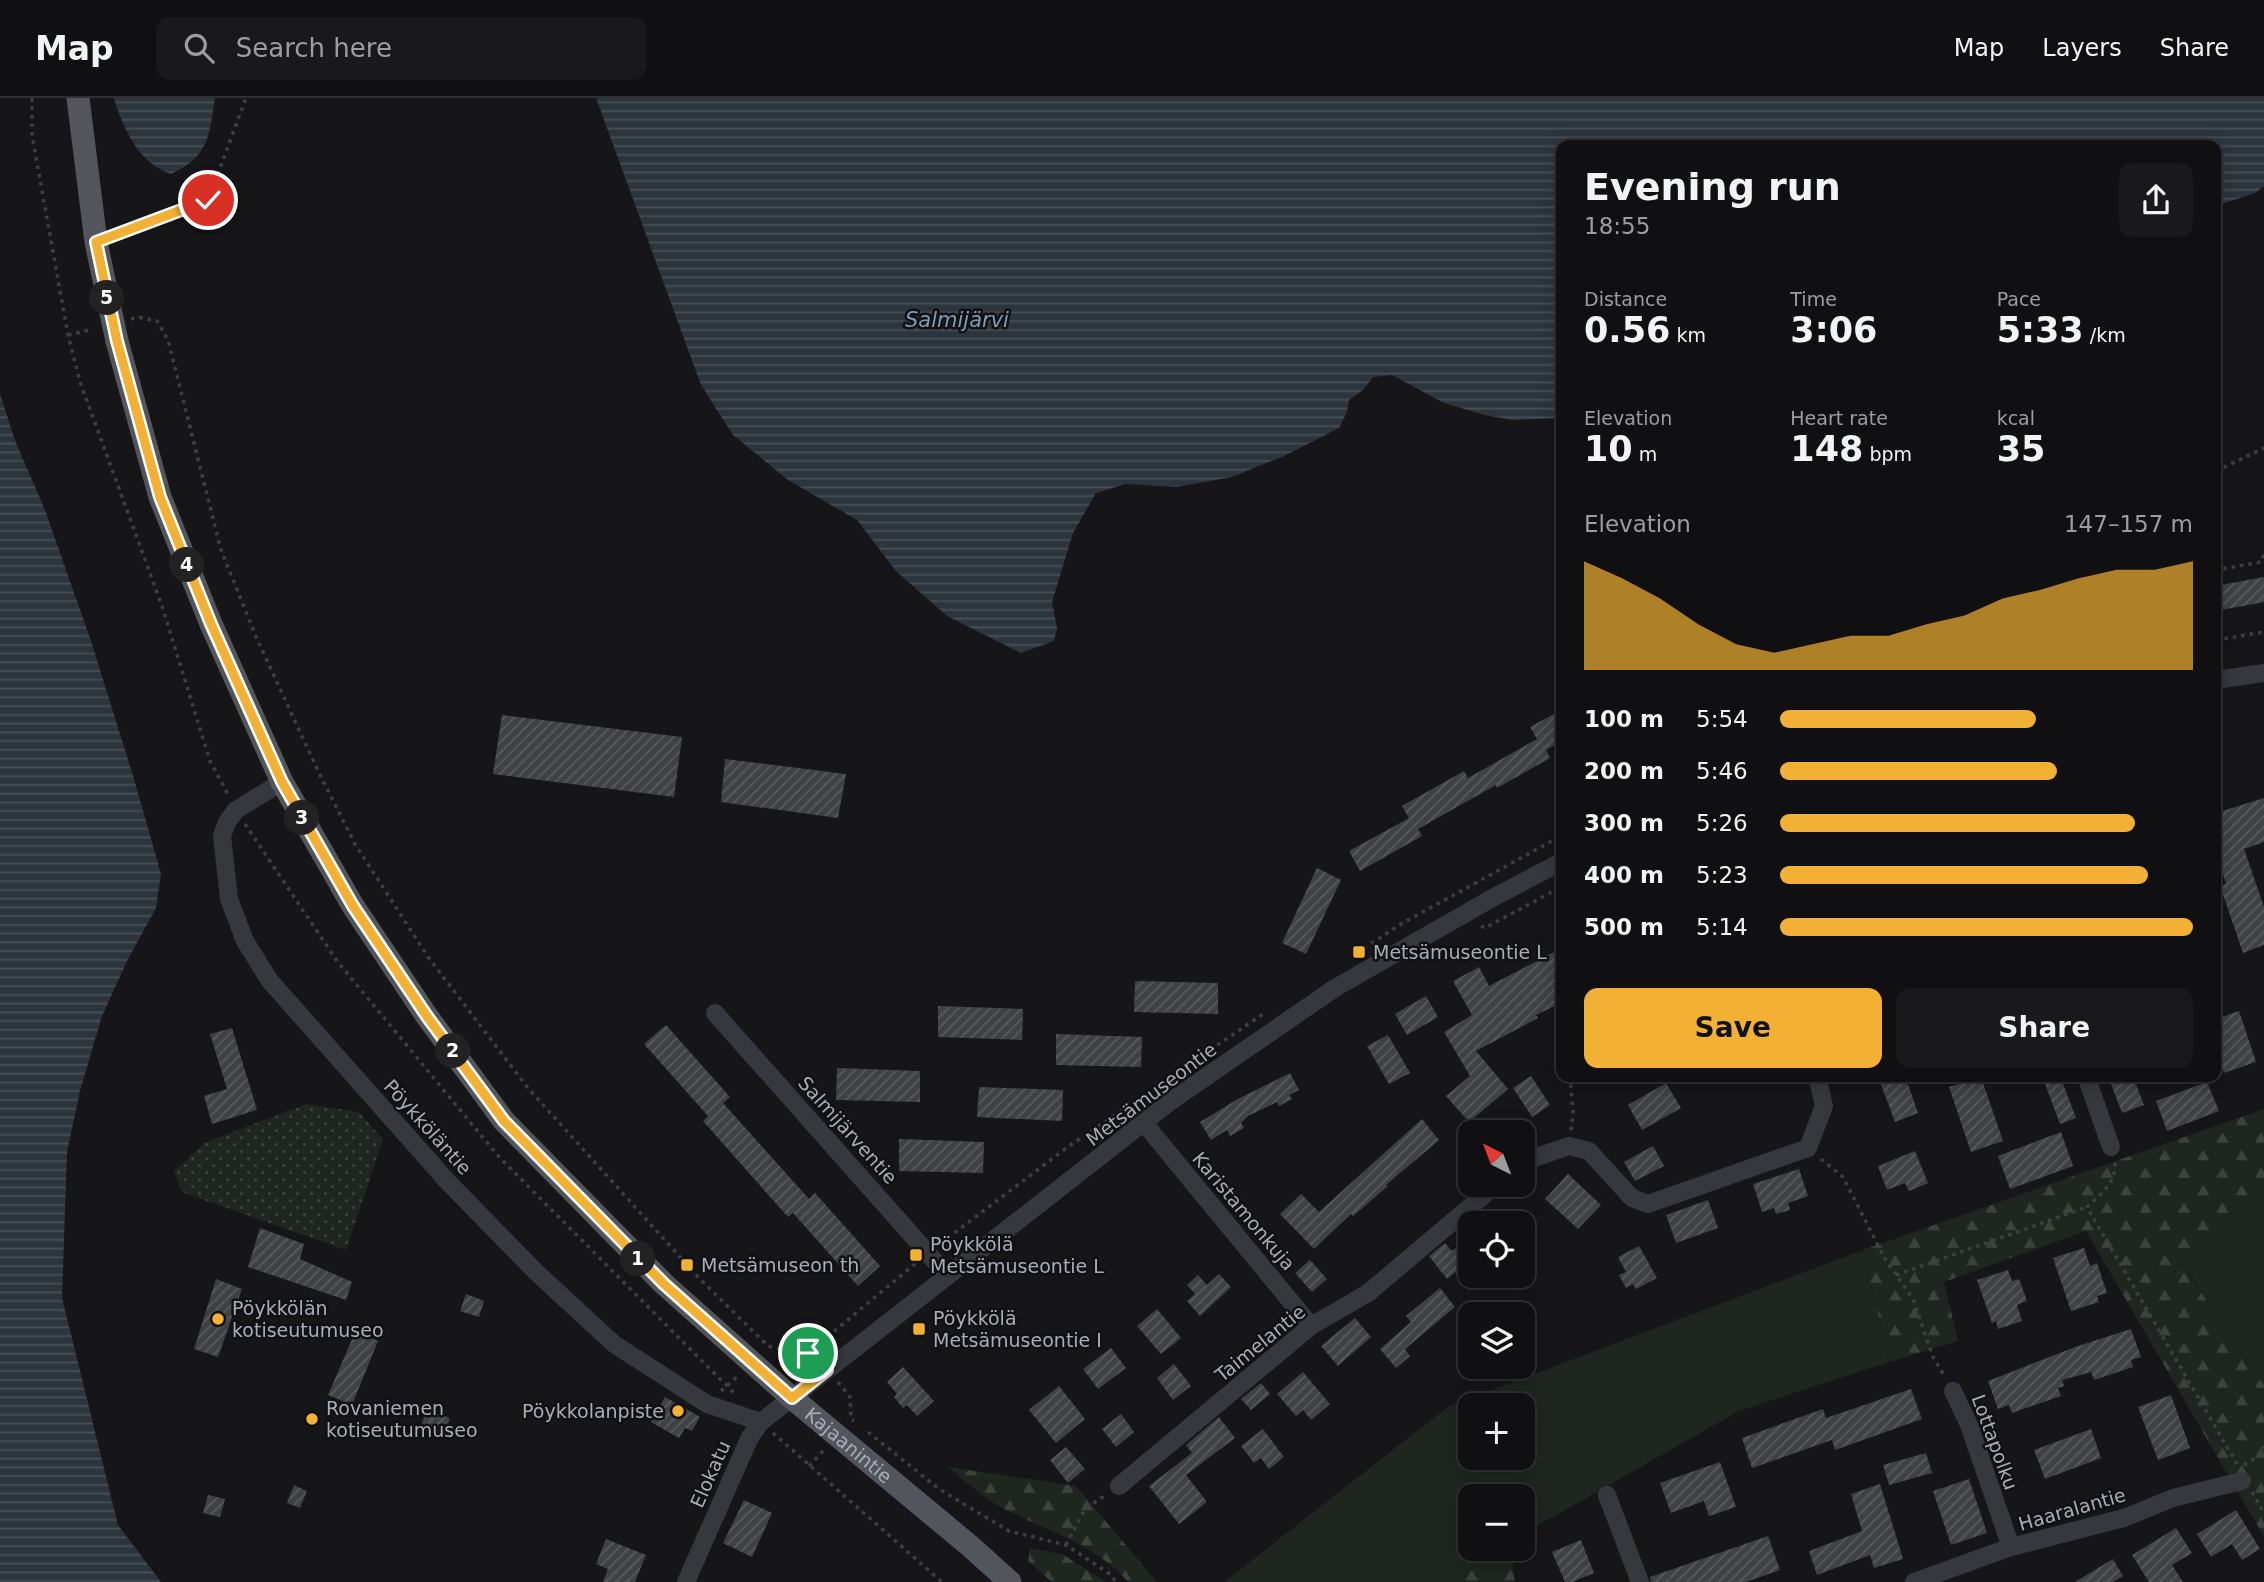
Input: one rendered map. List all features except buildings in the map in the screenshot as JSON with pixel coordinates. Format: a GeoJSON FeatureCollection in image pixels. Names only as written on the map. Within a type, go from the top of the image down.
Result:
{"type":"FeatureCollection","features":[{"type":"Feature","properties":{"kind":"main road","name":"Kajaanintie"},"geometry":{"type":"LineString","coordinates":[[78,98],[96,242],[108,304],[160,497],[211,624],[282,782],[353,906],[426,1015],[504,1121],[664,1284],[792,1398],[1010,1582]]}},
{"type":"Feature","properties":{"kind":"street"},"geometry":{"type":"LineString","coordinates":[[2221,679],[2264,673]]}},
{"type":"Feature","properties":{"kind":"street"},"geometry":{"type":"LineString","coordinates":[[236,810],[282,782]]}},
{"type":"Feature","properties":{"kind":"street","name":"Pöykköläntie"},"geometry":{"type":"LineString","coordinates":[[236,810],[227,822],[222,836],[229,899],[245,941],[271,981],[448,1182],[536,1272],[614,1344],[707,1404],[761,1422]]}},
{"type":"Feature","properties":{"kind":"street","name":"Metsämuseontie"},"geometry":{"type":"LineString","coordinates":[[792,1398],[1171,1101],[1335,988],[1556,865]]}},
{"type":"Feature","properties":{"kind":"street","name":"Salmijärventie"},"geometry":{"type":"LineString","coordinates":[[715,1013],[948,1276]]}},
{"type":"Feature","properties":{"kind":"street"},"geometry":{"type":"LineString","coordinates":[[1535,1158],[1569,1146],[1589,1151],[1632,1198],[1648,1204],[1808,1149],[1824,1106],[1818,1082]]}},
{"type":"Feature","properties":{"kind":"street"},"geometry":{"type":"LineString","coordinates":[[2088,1082],[2111,1147]]}},
{"type":"Feature","properties":{"kind":"street","name":"Karistamonkuja"},"geometry":{"type":"LineString","coordinates":[[1144,1123],[1311,1326]]}},
{"type":"Feature","properties":{"kind":"street","name":"Taimelantie"},"geometry":{"type":"LineString","coordinates":[[1119,1486],[1311,1326],[1368,1293],[1482,1197]]}},
{"type":"Feature","properties":{"kind":"street","name":"Lottapolku"},"geometry":{"type":"LineString","coordinates":[[1954,1391],[1969,1425],[2011,1548]]}},
{"type":"Feature","properties":{"kind":"street","name":"Elokatu"},"geometry":{"type":"LineString","coordinates":[[686,1582],[750,1437],[761,1422],[792,1398]]}},
{"type":"Feature","properties":{"kind":"street","name":"Haaralantie"},"geometry":{"type":"LineString","coordinates":[[1914,1582],[2011,1548],[2124,1518],[2173,1498],[2244,1479]]}},
{"type":"Feature","properties":{"kind":"street"},"geometry":{"type":"LineString","coordinates":[[1607,1494],[1640,1582]]}},
{"type":"Feature","properties":{"kind":"path"},"geometry":{"type":"LineString","coordinates":[[32,98],[32,135],[68,335],[80,382],[162,606],[210,761],[236,810],[337,961],[499,1157],[728,1385],[761,1422],[942,1582]]}},
{"type":"Feature","properties":{"kind":"path"},"geometry":{"type":"LineString","coordinates":[[96,242],[208,200],[246,98]]}},
{"type":"Feature","properties":{"kind":"path"},"geometry":{"type":"LineString","coordinates":[[138,317],[157,321],[168,340],[221,550],[257,639],[319,773],[355,844],[428,957],[528,1088],[698,1277],[768,1346],[790,1352],[808,1353],[827,1370],[850,1397],[851,1419],[939,1489],[1009,1531],[1066,1545],[1110,1574],[1116,1582]]}},
{"type":"Feature","properties":{"kind":"path"},"geometry":{"type":"LineString","coordinates":[[2221,469],[2264,448]]}},
{"type":"Feature","properties":{"kind":"path"},"geometry":{"type":"LineString","coordinates":[[2221,568],[2261,562],[2264,555]]}},
{"type":"Feature","properties":{"kind":"path"},"geometry":{"type":"LineString","coordinates":[[2221,638],[2264,632]]}},
{"type":"Feature","properties":{"kind":"path"},"geometry":{"type":"LineString","coordinates":[[1471,910],[1480,926],[1485,928],[1556,890]]}},
{"type":"Feature","properties":{"kind":"path"},"geometry":{"type":"LineString","coordinates":[[1569,1146],[1573,1112],[1570,1082]]}},
{"type":"Feature","properties":{"kind":"path"},"geometry":{"type":"LineString","coordinates":[[1896,1275],[2087,1207],[2111,1183],[2116,1167],[2111,1147]]}},
{"type":"Feature","properties":{"kind":"path"},"geometry":{"type":"LineString","coordinates":[[1808,1149],[1843,1177],[1885,1259],[1913,1299],[1933,1357],[1954,1391]]}},
{"type":"Feature","properties":{"kind":"path"},"geometry":{"type":"LineString","coordinates":[[2087,1207],[2264,1513]]}},
{"type":"Feature","properties":{"kind":"path"},"geometry":{"type":"LineString","coordinates":[[2244,1479],[2264,1449]]}},
{"type":"Feature","properties":{"kind":"path"},"geometry":{"type":"LineString","coordinates":[[1066,1545],[1085,1509],[1119,1486]]}},
{"type":"Feature","properties":{"kind":"green space"},"geometry":{"type":"Polygon","coordinates":[[[306,1104],[359,1112],[383,1140],[346,1250],[182,1192],[174,1171],[204,1143],[306,1104]]]}},
{"type":"Feature","properties":{"kind":"green space"},"geometry":{"type":"Polygon","coordinates":[[[2264,1109],[2264,1201],[2180,1261],[2264,1385],[2264,1537],[2086,1231],[1944,1282],[1958,1341],[1889,1362],[1863,1250],[2264,1109]]]}},
{"type":"Feature","properties":{"kind":"green space"},"geometry":{"type":"Polygon","coordinates":[[[2264,1201],[2264,1385],[2180,1260],[2264,1201]]]}},
{"type":"Feature","properties":{"kind":"green space"},"geometry":{"type":"Polygon","coordinates":[[[1863,1250],[1889,1362],[1739,1411],[1535,1527],[1535,1484],[1458,1484],[1458,1561],[1482,1561],[1453,1582],[1224,1582],[1449,1406],[1458,1403],[1458,1470],[1535,1470],[1535,1393],[1484,1393],[1521,1379],[1535,1379],[1535,1374],[1863,1250]]]}},
{"type":"Feature","properties":{"kind":"green space"},"geometry":{"type":"Polygon","coordinates":[[[948,1467],[1076,1486],[1157,1582],[1128,1582],[1101,1557],[1068,1538],[999,1506],[948,1467]]]}},
{"type":"Feature","properties":{"kind":"green space"},"geometry":{"type":"Polygon","coordinates":[[[1030,1548],[1062,1554],[1106,1582],[1052,1582],[1028,1561],[1030,1548]]]}},
{"type":"Feature","properties":{"kind":"green space"},"geometry":{"type":"Polygon","coordinates":[[[1482,1561],[1512,1561],[1515,1582],[1453,1582],[1482,1561]]]}},
{"type":"Feature","properties":{"kind":"water"},"geometry":{"type":"Polygon","coordinates":[[[114,98],[215,98],[205,144],[184,167],[171,174],[160,169],[134,144],[114,98]]]}},
{"type":"Feature","properties":{"kind":"water","name":"Salmijärvi"},"geometry":{"type":"Polygon","coordinates":[[[596,98],[2264,98],[2264,186],[2255,193],[2221,204],[2221,140],[1556,140],[1556,418],[1512,420],[1485,415],[1444,403],[1392,375],[1373,377],[1363,390],[1349,400],[1347,412],[1339,428],[1284,456],[1232,477],[1177,487],[1126,484],[1096,493],[1073,533],[1052,602],[1057,628],[1054,641],[1021,653],[947,616],[896,571],[857,520],[788,480],[733,435],[701,385],[596,98]]]}},
{"type":"Feature","properties":{"kind":"water"},"geometry":{"type":"Polygon","coordinates":[[[0,394],[16,443],[45,510],[91,641],[161,874],[156,908],[127,961],[102,1016],[80,1091],[67,1152],[62,1298],[118,1525],[161,1582],[0,1582],[0,394]]]}},
{"type":"Feature","properties":{"kind":"place","name":"Metsämuseontie L"},"geometry":{"type":"Point","coordinates":[1359,952]}},
{"type":"Feature","properties":{"kind":"place","name":"Pöykkölä Metsämuseontie L"},"geometry":{"type":"Point","coordinates":[916,1255]}},
{"type":"Feature","properties":{"kind":"place","name":"Metsämuseon th"},"geometry":{"type":"Point","coordinates":[687,1265]}},
{"type":"Feature","properties":{"kind":"place","name":"Pöykkölän kotiseutumuseo"},"geometry":{"type":"Point","coordinates":[218,1319]}},
{"type":"Feature","properties":{"kind":"place","name":"Pöykkölä Metsämuseontie I"},"geometry":{"type":"Point","coordinates":[919,1329]}},
{"type":"Feature","properties":{"kind":"place","name":"Pöykkolanpiste"},"geometry":{"type":"Point","coordinates":[678,1411]}},
{"type":"Feature","properties":{"kind":"place","name":"Rovaniemen kotiseutumuseo"},"geometry":{"type":"Point","coordinates":[312,1419]}},
{"type":"Feature","properties":{"kind":"route"},"geometry":{"type":"LineString","coordinates":[[208,200],[96,242],[117,341],[160,497],[211,624],[282,782],[353,906],[426,1015],[504,1121],[664,1284],[792,1398],[827,1370],[808,1353]]}}]}
